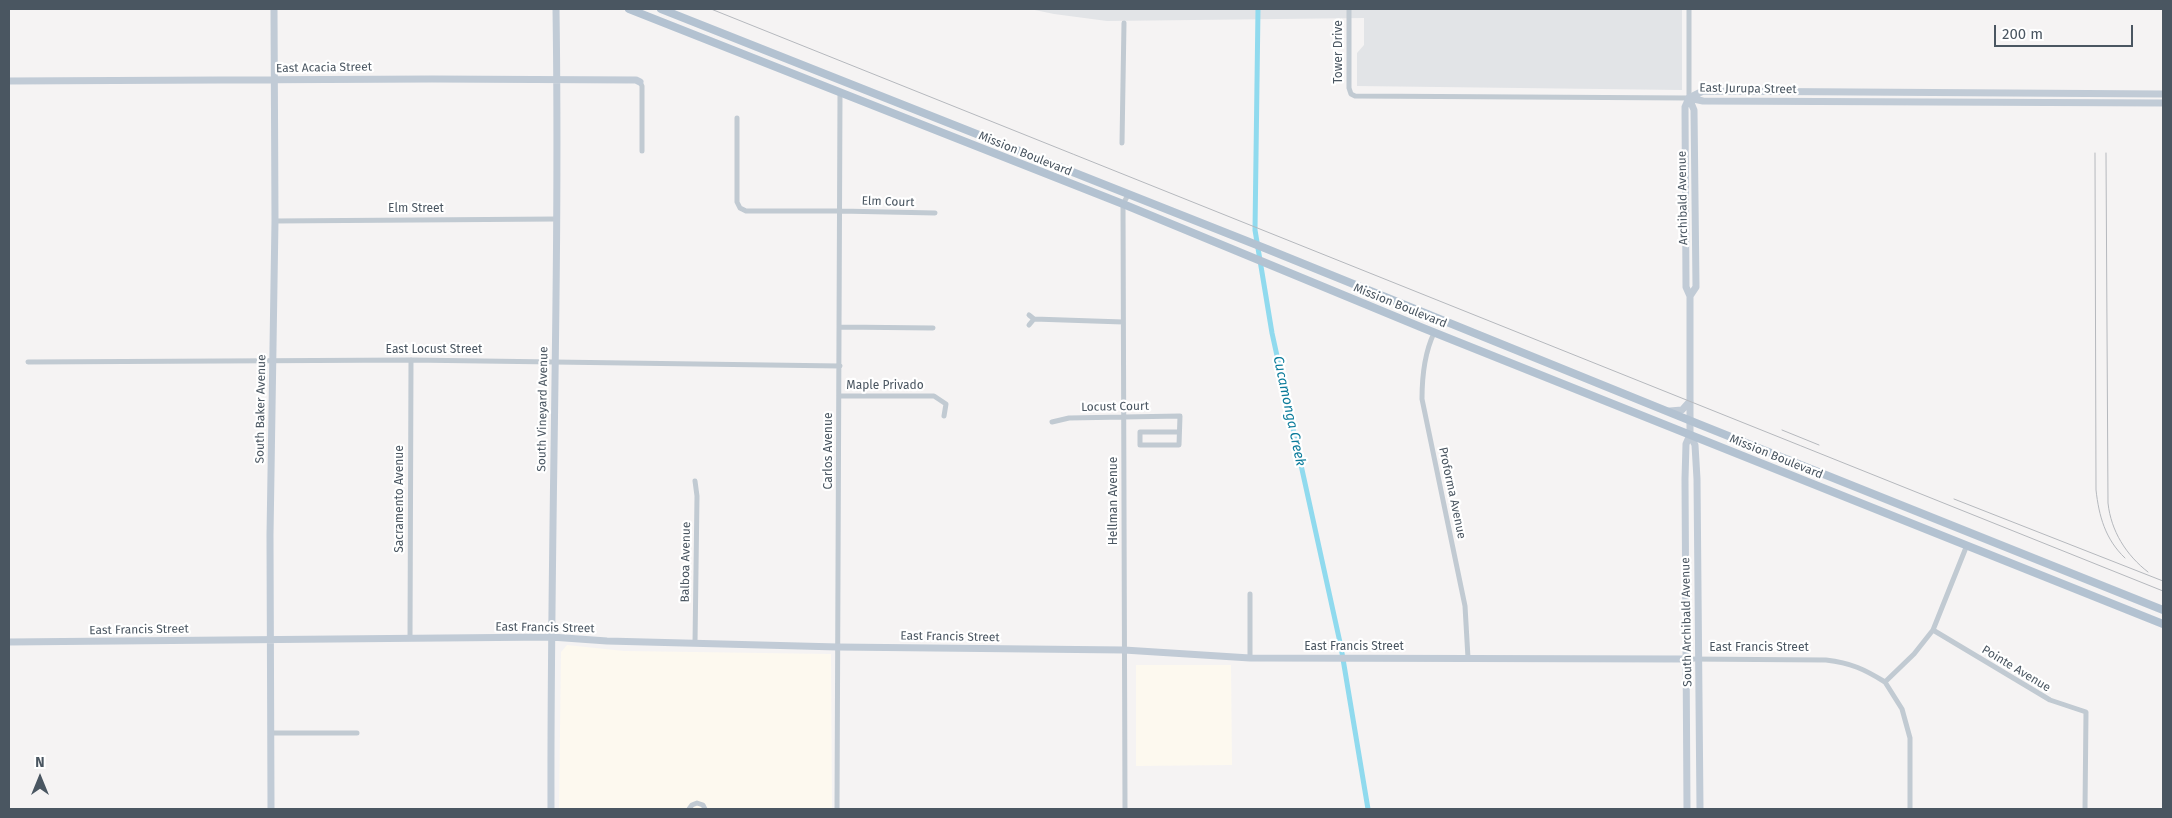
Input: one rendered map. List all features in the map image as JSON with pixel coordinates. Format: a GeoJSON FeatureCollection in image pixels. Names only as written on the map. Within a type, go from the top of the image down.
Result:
{"type":"FeatureCollection","features":[{"type":"Feature","properties":{"kind":"main road","name":"South Baker Avenue"},"geometry":{"type":"LineString","coordinates":[[271,809],[275,221],[274,9]]}},
{"type":"Feature","properties":{"kind":"main road","name":"South Vineyard Avenue"},"geometry":{"type":"LineString","coordinates":[[551,809],[551,637],[556,361],[556,9]]}},
{"type":"Feature","properties":{"kind":"main road","name":"Mission Boulevard"},"geometry":{"type":"LineString","coordinates":[[629,9],[1123,204],[1434,333],[2163,624]]}},
{"type":"Feature","properties":{"kind":"main road","name":"Mission Boulevard"},"geometry":{"type":"LineString","coordinates":[[661,9],[1128,195],[1267,248],[1690,421],[2163,610]]}},
{"type":"Feature","properties":{"kind":"main road","name":"East Acacia Street"},"geometry":{"type":"LineString","coordinates":[[9,81],[557,79],[636,80],[640,82]]}},
{"type":"Feature","properties":{"kind":"main road","name":"East Jurupa Street"},"geometry":{"type":"LineString","coordinates":[[1689,98],[1703,91],[2163,94]]}},
{"type":"Feature","properties":{"kind":"main road","name":"East Jurupa Street"},"geometry":{"type":"LineString","coordinates":[[1689,98],[1703,101],[2163,104]]}},
{"type":"Feature","properties":{"kind":"main road","name":"Archibald Avenue"},"geometry":{"type":"LineString","coordinates":[[1689,98],[1685,107],[1686,288],[1690,296],[1690,421]]}},
{"type":"Feature","properties":{"kind":"main road","name":"Archibald Avenue"},"geometry":{"type":"LineString","coordinates":[[1689,98],[1694,110],[1696,287],[1690,296]]}},
{"type":"Feature","properties":{"kind":"main road"},"geometry":{"type":"LineString","coordinates":[[1686,158],[1689,161],[1695,180]]}},
{"type":"Feature","properties":{"kind":"main road"},"geometry":{"type":"LineString","coordinates":[[1656,407],[1679,411],[1691,401]]}},
{"type":"Feature","properties":{"kind":"main road","name":"South Archibald Avenue"},"geometry":{"type":"LineString","coordinates":[[1687,809],[1686,444],[1690,435],[1690,421]]}},
{"type":"Feature","properties":{"kind":"main road","name":"South Archibald Avenue"},"geometry":{"type":"LineString","coordinates":[[1690,435],[1695,444],[1696,456],[1700,659],[1700,809]]}},
{"type":"Feature","properties":{"kind":"main road"},"geometry":{"type":"LineString","coordinates":[[1696,456],[1698,447],[1702,444],[1715,445]]}},
{"type":"Feature","properties":{"kind":"main road","name":"East Francis Street"},"geometry":{"type":"LineString","coordinates":[[9,642],[551,637],[608,641],[838,647],[1124,650],[1250,658],[1687,659]]}},
{"type":"Feature","properties":{"kind":"street","name":"Tower Drive"},"geometry":{"type":"LineString","coordinates":[[1349,9],[1349,88],[1352,94],[1359,96],[1689,98]]}},
{"type":"Feature","properties":{"kind":"street","name":"Archibald Avenue"},"geometry":{"type":"LineString","coordinates":[[1689,9],[1689,98]]}},
{"type":"Feature","properties":{"kind":"street"},"geometry":{"type":"LineString","coordinates":[[1122,143],[1124,23]]}},
{"type":"Feature","properties":{"kind":"street"},"geometry":{"type":"LineString","coordinates":[[640,82],[642,86],[642,151]]}},
{"type":"Feature","properties":{"kind":"street","name":"Carlos Avenue"},"geometry":{"type":"LineString","coordinates":[[837,809],[840,92]]}},
{"type":"Feature","properties":{"kind":"street"},"geometry":{"type":"LineString","coordinates":[[737,118],[737,202],[740,208],[746,211],[840,211]]}},
{"type":"Feature","properties":{"kind":"street","name":"Hellman Avenue"},"geometry":{"type":"LineString","coordinates":[[1125,809],[1123,204],[1128,195]]}},
{"type":"Feature","properties":{"kind":"street","name":"Elm Court"},"geometry":{"type":"LineString","coordinates":[[840,211],[935,213]]}},
{"type":"Feature","properties":{"kind":"street","name":"Elm Street"},"geometry":{"type":"LineString","coordinates":[[275,221],[556,219]]}},
{"type":"Feature","properties":{"kind":"street"},"geometry":{"type":"LineString","coordinates":[[1029,314],[1034,320]]}},
{"type":"Feature","properties":{"kind":"street"},"geometry":{"type":"LineString","coordinates":[[1029,325],[1034,320],[1123,322]]}},
{"type":"Feature","properties":{"kind":"street"},"geometry":{"type":"LineString","coordinates":[[840,327],[933,328]]}},
{"type":"Feature","properties":{"kind":"street","name":"Proforma Avenue"},"geometry":{"type":"LineString","coordinates":[[1434,333],[1426,354],[1422,375],[1422,399],[1464,606],[1468,658]]}},
{"type":"Feature","properties":{"kind":"street","name":"East Locust Street"},"geometry":{"type":"LineString","coordinates":[[28,362],[411,360],[840,366]]}},
{"type":"Feature","properties":{"kind":"street","name":"Sacramento Avenue"},"geometry":{"type":"LineString","coordinates":[[410,638],[411,360]]}},
{"type":"Feature","properties":{"kind":"street","name":"Maple Privado"},"geometry":{"type":"LineString","coordinates":[[840,396],[934,396],[946,404],[944,416]]}},
{"type":"Feature","properties":{"kind":"street","name":"Locust Court"},"geometry":{"type":"LineString","coordinates":[[1052,422],[1069,418],[1180,416],[1179,432]]}},
{"type":"Feature","properties":{"kind":"street"},"geometry":{"type":"LineString","coordinates":[[1140,432],[1179,432],[1179,445],[1140,445],[1140,432]]}},
{"type":"Feature","properties":{"kind":"street","name":"Balboa Avenue"},"geometry":{"type":"LineString","coordinates":[[695,481],[697,496],[695,643]]}},
{"type":"Feature","properties":{"kind":"street"},"geometry":{"type":"LineString","coordinates":[[1910,809],[1910,738],[1902,709],[1885,682],[1914,654],[1932,630],[1967,545]]}},
{"type":"Feature","properties":{"kind":"street"},"geometry":{"type":"LineString","coordinates":[[1250,594],[1250,658]]}},
{"type":"Feature","properties":{"kind":"street","name":"Pointe Avenue"},"geometry":{"type":"LineString","coordinates":[[1932,630],[2050,700],[2086,712],[2085,809]]}},
{"type":"Feature","properties":{"kind":"street","name":"East Francis Street"},"geometry":{"type":"LineString","coordinates":[[1687,659],[1826,660],[1846,662],[1862,668],[1885,682]]}},
{"type":"Feature","properties":{"kind":"street"},"geometry":{"type":"LineString","coordinates":[[271,734],[358,733]]}},
{"type":"Feature","properties":{"kind":"street"},"geometry":{"type":"LineString","coordinates":[[690,809],[692,805],[697,803],[703,805],[705,809]]}},
{"type":"Feature","properties":{"kind":"shaded area"},"geometry":{"type":"Polygon","coordinates":[[[1030,9],[1682,9],[1682,90],[1357,86],[1357,53],[1364,45],[1364,18],[1107,21],[1030,9]]]}},
{"type":"Feature","properties":{"kind":"shaded area"},"geometry":{"type":"Polygon","coordinates":[[[567,645],[624,651],[831,654],[832,809],[559,809],[561,652],[567,645]]]}},
{"type":"Feature","properties":{"kind":"shaded area"},"geometry":{"type":"Polygon","coordinates":[[[1136,665],[1231,665],[1232,765],[1136,766],[1136,665]]]}},
{"type":"Feature","properties":{"kind":"waterway","name":"Cucamonga Creek"},"geometry":{"type":"LineString","coordinates":[[1258,9],[1255,230],[1272,333],[1341,647],[1368,809]]}},
{"type":"Feature","properties":{"kind":"railway"},"geometry":{"type":"LineString","coordinates":[[711,9],[2163,591]]}},
{"type":"Feature","properties":{"kind":"railway"},"geometry":{"type":"LineString","coordinates":[[2095,153],[2096,490],[2104,527],[2112,543],[2125,558]]}},
{"type":"Feature","properties":{"kind":"railway"},"geometry":{"type":"LineString","coordinates":[[2106,153],[2108,503],[2112,523],[2121,542],[2133,558],[2148,572]]}},
{"type":"Feature","properties":{"kind":"railway"},"geometry":{"type":"LineString","coordinates":[[1782,430],[1819,445]]}},
{"type":"Feature","properties":{"kind":"railway"},"geometry":{"type":"LineString","coordinates":[[1954,499],[2163,581]]}}]}
